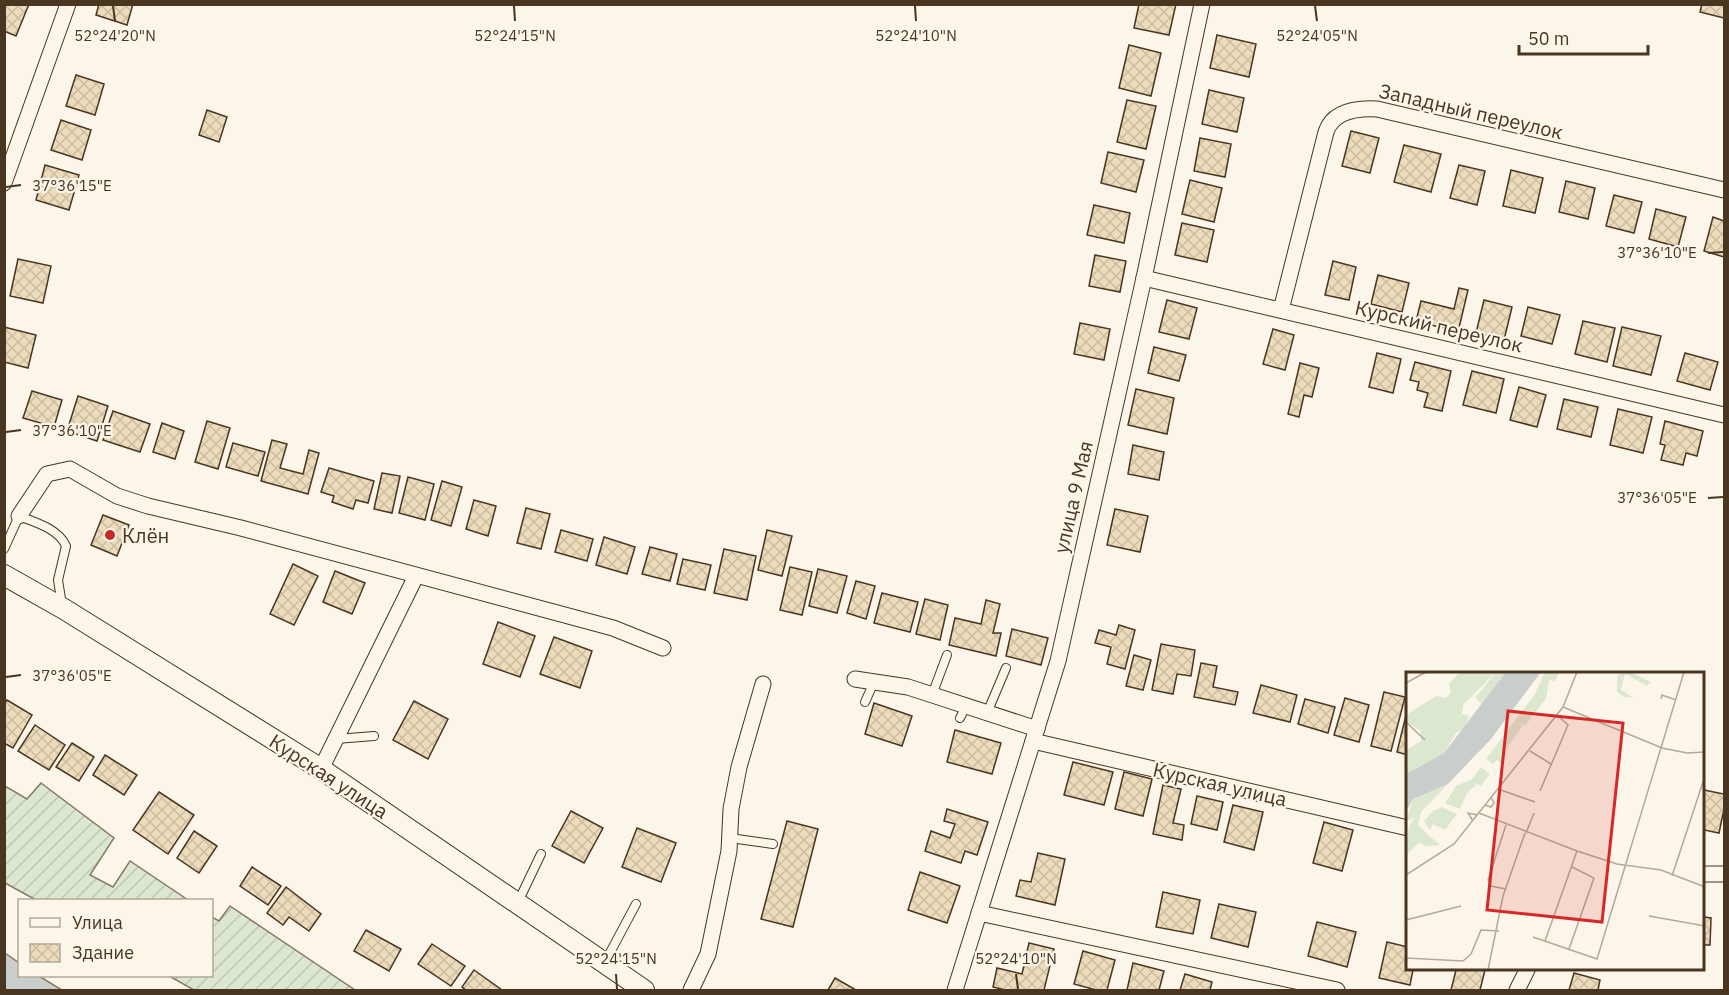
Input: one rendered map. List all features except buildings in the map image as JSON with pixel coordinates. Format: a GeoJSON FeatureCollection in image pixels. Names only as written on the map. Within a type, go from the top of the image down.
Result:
{"type":"FeatureCollection","features":[{"type":"Feature","properties":{"kind":"street"},"geometry":{"type":"LineString","coordinates":[[4,183],[68,4]]}},
{"type":"Feature","properties":{"kind":"street","name":"улица 9 Мая"},"geometry":{"type":"LineString","coordinates":[[955,990],[1058,661],[1144,278],[1202,4]]}},
{"type":"Feature","properties":{"kind":"street","name":"Западный переулок"},"geometry":{"type":"LineString","coordinates":[[1281,310],[1326,132],[1332,121],[1350,111],[1377,109],[1725,190]]}},
{"type":"Feature","properties":{"kind":"street","name":"Курский переулок"},"geometry":{"type":"LineString","coordinates":[[1144,278],[1725,415]]}},
{"type":"Feature","properties":{"kind":"street"},"geometry":{"type":"LineString","coordinates":[[19,516],[47,474],[70,469],[117,496],[148,506],[241,528],[613,628],[663,648]]}},
{"type":"Feature","properties":{"kind":"street","name":"Курская улица"},"geometry":{"type":"LineString","coordinates":[[4,575],[64,609],[321,769],[644,990]]}},
{"type":"Feature","properties":{"kind":"street"},"geometry":{"type":"LineString","coordinates":[[321,769],[416,576]]}},
{"type":"Feature","properties":{"kind":"street","name":"Курская улица"},"geometry":{"type":"LineString","coordinates":[[855,679],[908,687],[932,695],[963,712],[987,713],[1035,735],[1406,828]]}},
{"type":"Feature","properties":{"kind":"street"},"geometry":{"type":"LineString","coordinates":[[691,990],[708,954],[729,852],[731,809],[739,767],[763,684]]}},
{"type":"Feature","properties":{"kind":"street"},"geometry":{"type":"LineString","coordinates":[[1705,874],[1725,874]]}},
{"type":"Feature","properties":{"kind":"street"},"geometry":{"type":"LineString","coordinates":[[979,913],[1337,990]]}},
{"type":"Feature","properties":{"kind":"street"},"geometry":{"type":"LineString","coordinates":[[1517,990],[1526,971]]}},
{"type":"Feature","properties":{"kind":"lane"},"geometry":{"type":"LineString","coordinates":[[4,549],[19,516],[57,534],[66,543],[58,580],[64,609]]}},
{"type":"Feature","properties":{"kind":"lane"},"geometry":{"type":"LineString","coordinates":[[932,695],[947,655]]}},
{"type":"Feature","properties":{"kind":"lane"},"geometry":{"type":"LineString","coordinates":[[987,713],[1006,668]]}},
{"type":"Feature","properties":{"kind":"lane"},"geometry":{"type":"LineString","coordinates":[[865,702],[874,682]]}},
{"type":"Feature","properties":{"kind":"lane"},"geometry":{"type":"LineString","coordinates":[[336,739],[374,736]]}},
{"type":"Feature","properties":{"kind":"lane"},"geometry":{"type":"LineString","coordinates":[[729,838],[773,844]]}},
{"type":"Feature","properties":{"kind":"lane"},"geometry":{"type":"LineString","coordinates":[[518,903],[542,854]]}},
{"type":"Feature","properties":{"kind":"lane"},"geometry":{"type":"LineString","coordinates":[[604,963],[636,904]]}},
{"type":"Feature","properties":{"kind":"green space"},"geometry":{"type":"Polygon","coordinates":[[[41,783],[114,838],[90,875],[113,887],[130,861],[187,899],[34,899],[5,883],[5,786],[27,799],[41,783]]]}},
{"type":"Feature","properties":{"kind":"green space"},"geometry":{"type":"Polygon","coordinates":[[[230,906],[355,990],[194,990],[171,977],[213,977],[213,918],[219,921],[230,906]]]}},
{"type":"Feature","properties":{"kind":"shaded area"},"geometry":{"type":"Polygon","coordinates":[[[5,953],[18,962],[18,977],[41,977],[62,990],[5,990],[5,953]]]}},
{"type":"Feature","properties":{"kind":"place","name":"Клён"},"geometry":{"type":"Point","coordinates":[110,535]}}]}
